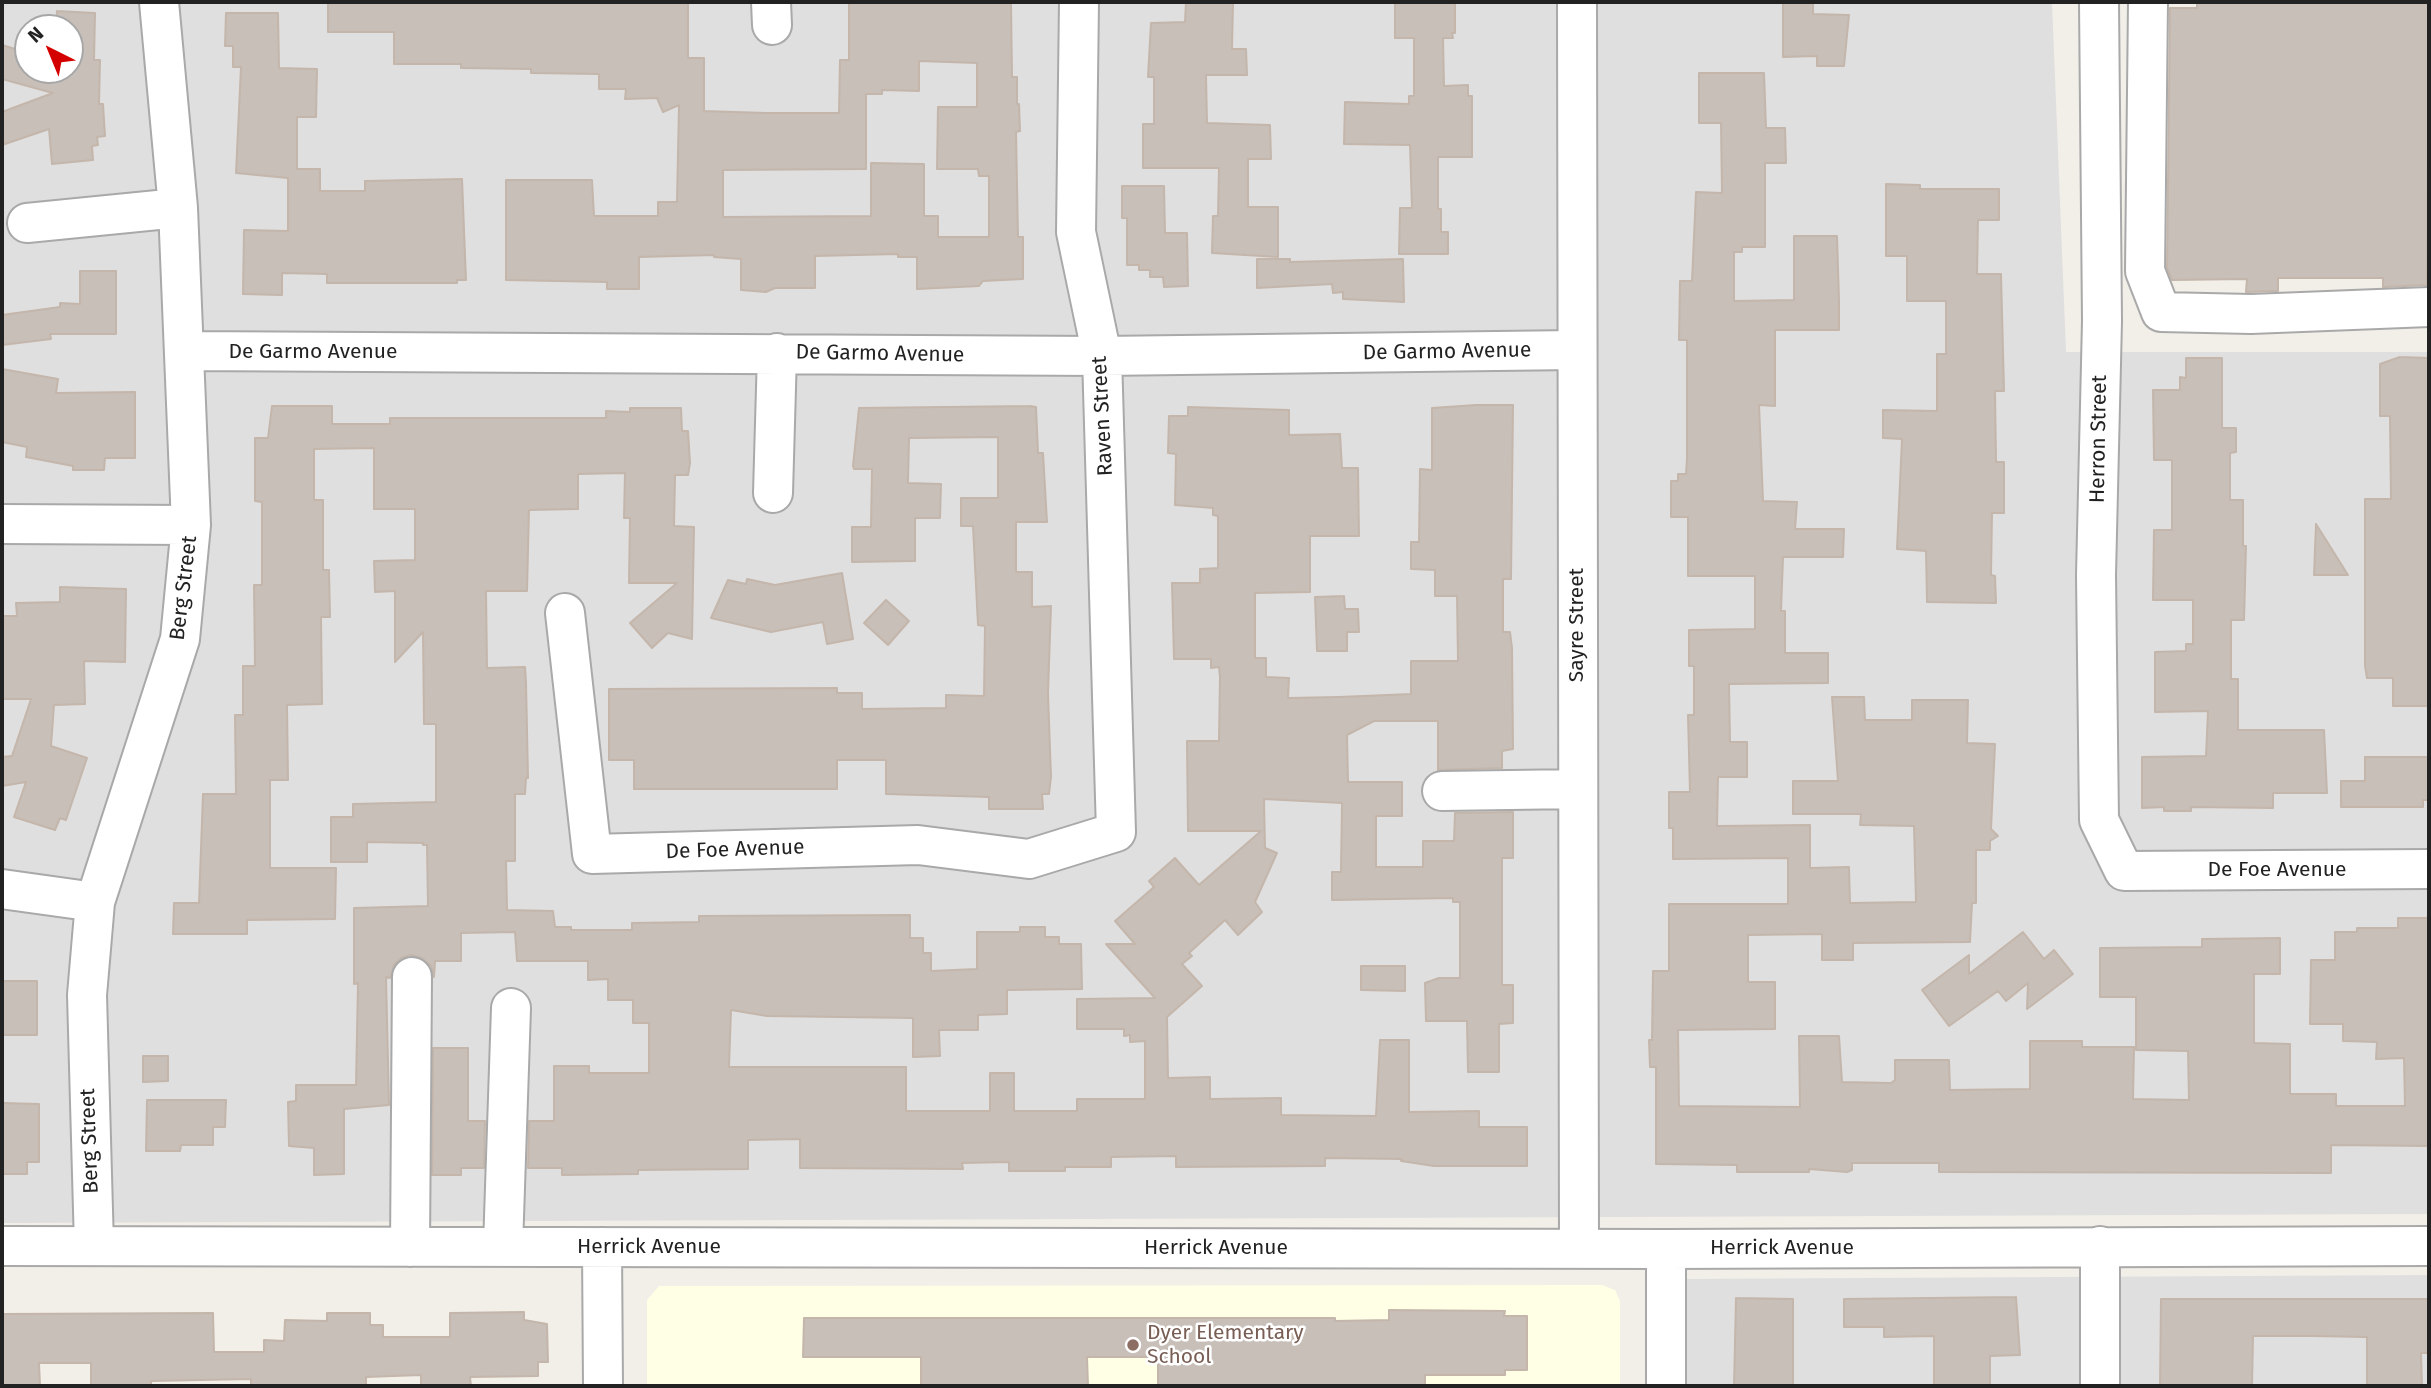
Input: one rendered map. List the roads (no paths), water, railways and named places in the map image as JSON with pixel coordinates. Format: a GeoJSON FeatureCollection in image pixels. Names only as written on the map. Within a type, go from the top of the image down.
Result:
{"type":"FeatureCollection","features":[{"type":"Feature","properties":{"kind":"street","name":"Berg Street"},"geometry":{"type":"LineString","coordinates":[[93,1246],[87,995],[95,902],[180,639],[191,525],[178,208],[159,2]]}},
{"type":"Feature","properties":{"kind":"street","name":"Raven Street"},"geometry":{"type":"LineString","coordinates":[[1079,2],[1076,232],[1102,356],[1116,832]]}},
{"type":"Feature","properties":{"kind":"street","name":"Sayre Street"},"geometry":{"type":"LineString","coordinates":[[1577,2],[1575,350],[1579,1248]]}},
{"type":"Feature","properties":{"kind":"street","name":"Herron Street"},"geometry":{"type":"LineString","coordinates":[[2099,2],[2102,321],[2096,575],[2099,820],[2124,871]]}},
{"type":"Feature","properties":{"kind":"street"},"geometry":{"type":"LineString","coordinates":[[2148,2],[2145,271],[2161,312],[2251,314],[2429,307]]}},
{"type":"Feature","properties":{"kind":"street"},"geometry":{"type":"LineString","coordinates":[[27,223],[178,208]]}},
{"type":"Feature","properties":{"kind":"street","name":"De Garmo Avenue"},"geometry":{"type":"LineString","coordinates":[[185,351],[777,352],[1102,356],[1575,350]]}},
{"type":"Feature","properties":{"kind":"street"},"geometry":{"type":"LineString","coordinates":[[774,493],[777,352]]}},
{"type":"Feature","properties":{"kind":"street"},"geometry":{"type":"LineString","coordinates":[[2,524],[191,525]]}},
{"type":"Feature","properties":{"kind":"street","name":"De Foe Avenue"},"geometry":{"type":"LineString","coordinates":[[565,613],[592,854],[918,845],[1029,859],[1116,832]]}},
{"type":"Feature","properties":{"kind":"street"},"geometry":{"type":"LineString","coordinates":[[1442,791],[1577,789]]}},
{"type":"Feature","properties":{"kind":"street","name":"De Foe Avenue"},"geometry":{"type":"LineString","coordinates":[[2124,871],[2429,869]]}},
{"type":"Feature","properties":{"kind":"street"},"geometry":{"type":"LineString","coordinates":[[2,888],[95,902]]}},
{"type":"Feature","properties":{"kind":"street"},"geometry":{"type":"LineString","coordinates":[[410,1247],[412,977]]}},
{"type":"Feature","properties":{"kind":"street"},"geometry":{"type":"LineString","coordinates":[[503,1247],[510,1008]]}},
{"type":"Feature","properties":{"kind":"street","name":"Herrick Avenue"},"geometry":{"type":"LineString","coordinates":[[2,1246],[1666,1249],[2429,1245]]}},
{"type":"Feature","properties":{"kind":"street"},"geometry":{"type":"LineString","coordinates":[[2100,1246],[2100,1386]]}},
{"type":"Feature","properties":{"kind":"street"},"geometry":{"type":"LineString","coordinates":[[602,1247],[603,1386]]}},
{"type":"Feature","properties":{"kind":"street"},"geometry":{"type":"LineString","coordinates":[[1666,1249],[1666,1386]]}},
{"type":"Feature","properties":{"kind":"place","name":"Dyer Elementary School"},"geometry":{"type":"Point","coordinates":[1133,1345]}}]}
